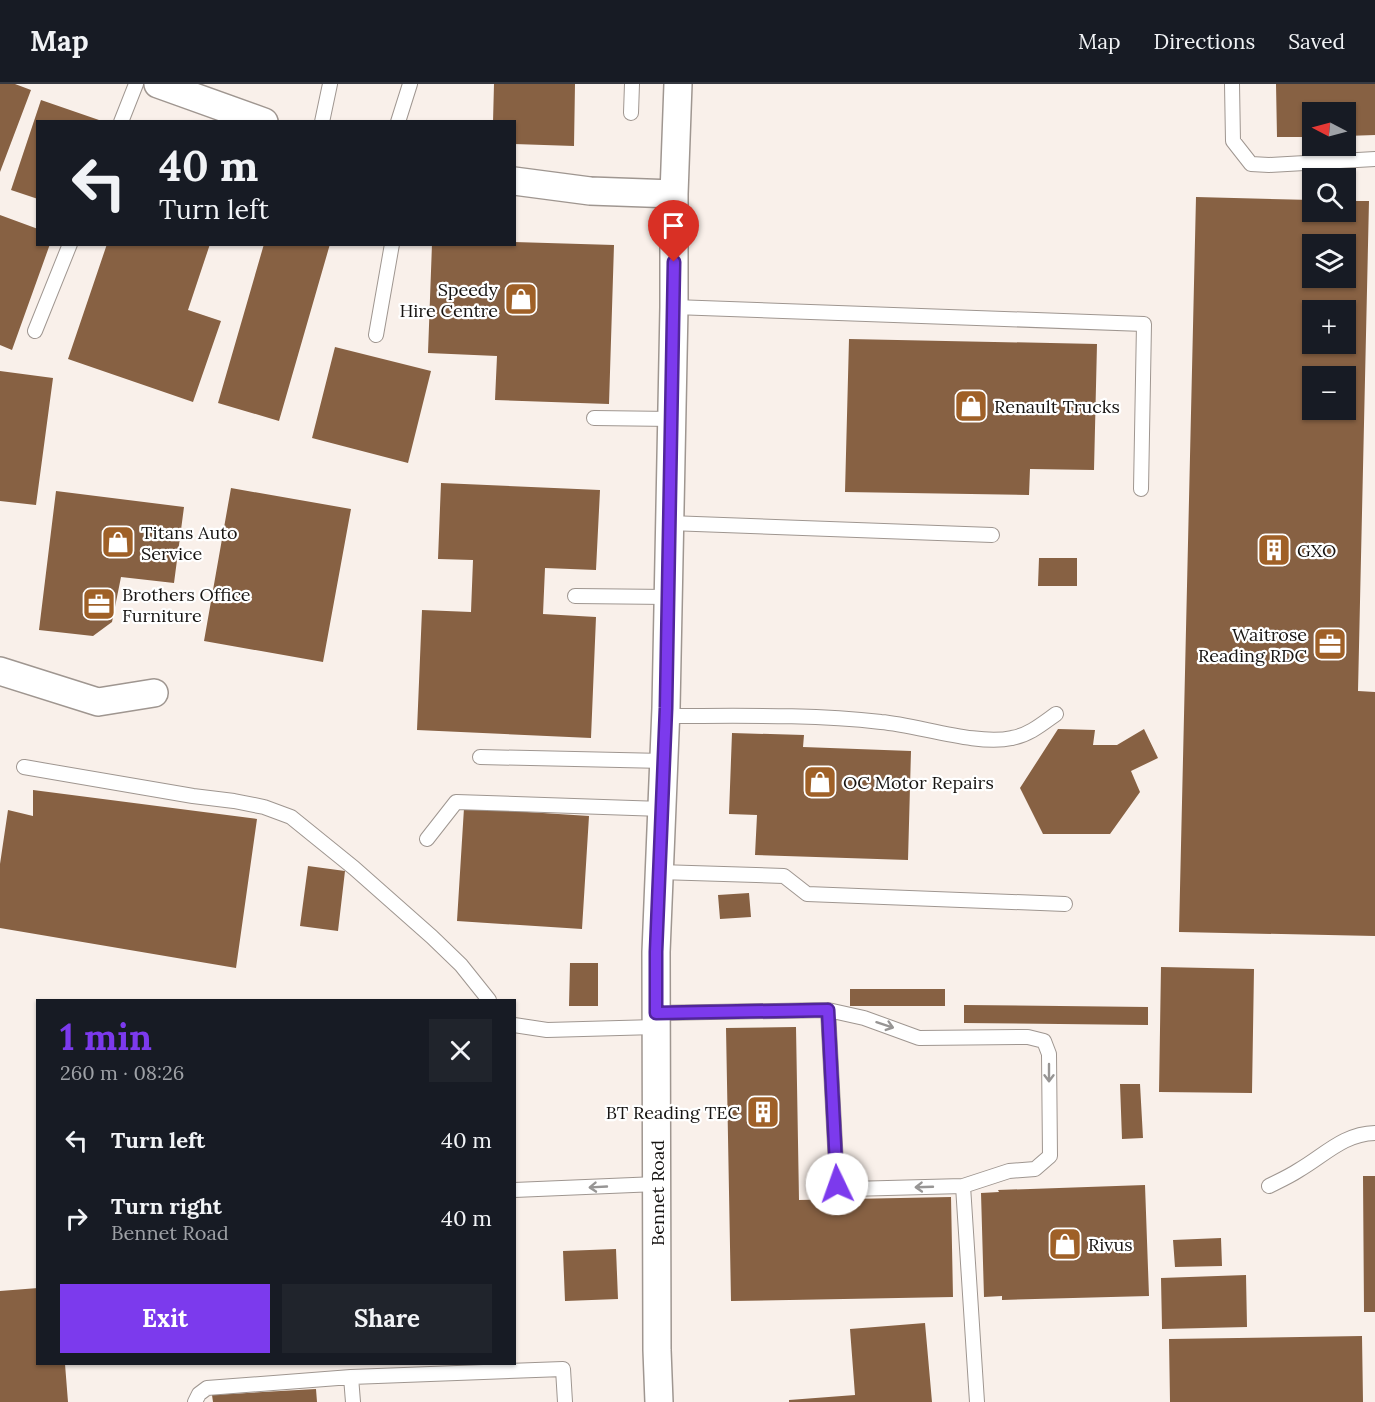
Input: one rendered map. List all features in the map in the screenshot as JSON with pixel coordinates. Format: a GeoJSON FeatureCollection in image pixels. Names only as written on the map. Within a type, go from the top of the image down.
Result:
{"type":"FeatureCollection","features":[{"type":"Feature","properties":{"kind":"street"},"geometry":{"type":"LineString","coordinates":[[158,84],[258,120]]}},
{"type":"Feature","properties":{"kind":"street","name":"Bennet Road"},"geometry":{"type":"LineString","coordinates":[[659,1402],[656,952],[666,716],[674,194],[678,84]]}},
{"type":"Feature","properties":{"kind":"street"},"geometry":{"type":"LineString","coordinates":[[516,181],[590,191],[674,194]]}},
{"type":"Feature","properties":{"kind":"street"},"geometry":{"type":"LineString","coordinates":[[0,671],[98,702],[154,693]]}},
{"type":"Feature","properties":{"kind":"lane"},"geometry":{"type":"LineString","coordinates":[[122,120],[136,84]]}},
{"type":"Feature","properties":{"kind":"lane"},"geometry":{"type":"LineString","coordinates":[[322,120],[330,84]]}},
{"type":"Feature","properties":{"kind":"lane"},"geometry":{"type":"LineString","coordinates":[[399,120],[410,84]]}},
{"type":"Feature","properties":{"kind":"lane"},"geometry":{"type":"LineString","coordinates":[[631,113],[632,84]]}},
{"type":"Feature","properties":{"kind":"lane"},"geometry":{"type":"LineString","coordinates":[[1232,84],[1233,141],[1251,164],[1375,159]]}},
{"type":"Feature","properties":{"kind":"lane"},"geometry":{"type":"LineString","coordinates":[[35,331],[69,246]]}},
{"type":"Feature","properties":{"kind":"lane"},"geometry":{"type":"LineString","coordinates":[[376,335],[392,246]]}},
{"type":"Feature","properties":{"kind":"lane"},"geometry":{"type":"LineString","coordinates":[[674,307],[1144,324],[1141,489]]}},
{"type":"Feature","properties":{"kind":"lane"},"geometry":{"type":"LineString","coordinates":[[594,418],[672,419]]}},
{"type":"Feature","properties":{"kind":"lane"},"geometry":{"type":"LineString","coordinates":[[669,523],[992,535]]}},
{"type":"Feature","properties":{"kind":"lane"},"geometry":{"type":"LineString","coordinates":[[575,596],[668,597]]}},
{"type":"Feature","properties":{"kind":"lane"},"geometry":{"type":"LineString","coordinates":[[666,716],[834,718],[883,722],[988,740],[1012,738],[1034,730],[1056,714]]}},
{"type":"Feature","properties":{"kind":"lane"},"geometry":{"type":"LineString","coordinates":[[480,757],[664,761]]}},
{"type":"Feature","properties":{"kind":"lane"},"geometry":{"type":"LineString","coordinates":[[24,767],[234,801],[264,807],[291,817],[361,874],[432,937],[461,964],[488,999]]}},
{"type":"Feature","properties":{"kind":"lane"},"geometry":{"type":"LineString","coordinates":[[427,839],[456,801],[662,809]]}},
{"type":"Feature","properties":{"kind":"lane"},"geometry":{"type":"LineString","coordinates":[[659,872],[784,876],[807,894],[1065,904]]}},
{"type":"Feature","properties":{"kind":"lane"},"geometry":{"type":"LineString","coordinates":[[516,1025],[547,1030],[656,1020],[828,1010],[864,1018],[920,1038],[1028,1037],[1044,1041],[1049,1054],[1050,1156],[1035,1169],[1009,1171],[963,1186],[850,1189],[837,1184],[828,1010]]}},
{"type":"Feature","properties":{"kind":"lane"},"geometry":{"type":"LineString","coordinates":[[1269,1185],[1299,1171],[1343,1141],[1359,1134],[1375,1133]]}},
{"type":"Feature","properties":{"kind":"lane"},"geometry":{"type":"LineString","coordinates":[[516,1190],[657,1184]]}},
{"type":"Feature","properties":{"kind":"lane"},"geometry":{"type":"LineString","coordinates":[[963,1186],[977,1402]]}},
{"type":"Feature","properties":{"kind":"lane"},"geometry":{"type":"LineString","coordinates":[[195,1402],[199,1394],[207,1388],[351,1377],[563,1369],[565,1402]]}},
{"type":"Feature","properties":{"kind":"lane"},"geometry":{"type":"LineString","coordinates":[[351,1377],[353,1402]]}},
{"type":"Feature","properties":{"kind":"building"},"geometry":{"type":"Polygon","coordinates":[[[0,84],[15,84],[31,90],[0,172],[0,84]]]}},
{"type":"Feature","properties":{"kind":"building"},"geometry":{"type":"Polygon","coordinates":[[[494,84],[575,84],[574,146],[516,144],[516,120],[493,120],[494,84]]]}},
{"type":"Feature","properties":{"kind":"building"},"geometry":{"type":"Polygon","coordinates":[[[1276,84],[1375,84],[1375,135],[1356,136],[1356,102],[1302,102],[1302,137],[1277,137],[1276,84]]]}},
{"type":"Feature","properties":{"kind":"building"},"geometry":{"type":"Polygon","coordinates":[[[41,100],[99,120],[36,120],[36,198],[11,190],[41,100]]]}},
{"type":"Feature","properties":{"kind":"building","name":"GXO"},"geometry":{"type":"Polygon","coordinates":[[[1196,197],[1302,200],[1302,222],[1356,222],[1356,201],[1369,201],[1358,691],[1375,692],[1375,936],[1179,932],[1196,197]]]}},
{"type":"Feature","properties":{"kind":"building"},"geometry":{"type":"Polygon","coordinates":[[[0,215],[36,228],[36,246],[49,246],[12,350],[0,345],[0,215]]]}},
{"type":"Feature","properties":{"kind":"building","name":"Speedy Hire Centre"},"geometry":{"type":"Polygon","coordinates":[[[516,242],[614,245],[609,404],[495,400],[497,356],[428,353],[432,246],[516,246],[516,242]]]}},
{"type":"Feature","properties":{"kind":"building"},"geometry":{"type":"Polygon","coordinates":[[[106,246],[209,246],[188,310],[221,321],[193,402],[68,359],[106,246]]]}},
{"type":"Feature","properties":{"kind":"building"},"geometry":{"type":"Polygon","coordinates":[[[263,246],[329,246],[279,421],[218,403],[263,246]]]}},
{"type":"Feature","properties":{"kind":"building","name":"Renault Trucks"},"geometry":{"type":"Polygon","coordinates":[[[849,339],[1097,344],[1094,470],[1030,469],[1029,495],[845,492],[849,339]]]}},
{"type":"Feature","properties":{"kind":"building"},"geometry":{"type":"Polygon","coordinates":[[[335,347],[431,371],[408,463],[312,438],[335,347]]]}},
{"type":"Feature","properties":{"kind":"building"},"geometry":{"type":"Polygon","coordinates":[[[0,371],[53,378],[36,505],[0,501],[0,371]]]}},
{"type":"Feature","properties":{"kind":"building"},"geometry":{"type":"Polygon","coordinates":[[[441,483],[600,490],[596,570],[545,568],[543,614],[596,617],[591,738],[417,730],[422,610],[471,612],[473,560],[438,559],[441,483]]]}},
{"type":"Feature","properties":{"kind":"building"},"geometry":{"type":"Polygon","coordinates":[[[231,488],[351,509],[323,662],[204,641],[231,488]]]}},
{"type":"Feature","properties":{"kind":"building"},"geometry":{"type":"Polygon","coordinates":[[[56,491],[184,507],[174,583],[121,577],[112,622],[93,636],[39,630],[56,491]]]}},
{"type":"Feature","properties":{"kind":"building"},"geometry":{"type":"Polygon","coordinates":[[[1039,558],[1077,558],[1077,586],[1038,586],[1039,558]]]}},
{"type":"Feature","properties":{"kind":"building"},"geometry":{"type":"Polygon","coordinates":[[[1058,729],[1095,730],[1093,745],[1117,745],[1144,729],[1158,758],[1131,771],[1140,792],[1110,834],[1043,834],[1020,788],[1058,729]]]}},
{"type":"Feature","properties":{"kind":"building","name":"OC Motor Repairs"},"geometry":{"type":"Polygon","coordinates":[[[732,733],[804,735],[803,747],[911,751],[908,860],[755,855],[757,815],[729,814],[732,733]]]}},
{"type":"Feature","properties":{"kind":"building"},"geometry":{"type":"Polygon","coordinates":[[[33,790],[257,819],[236,968],[0,928],[0,864],[8,810],[33,816],[33,790]]]}},
{"type":"Feature","properties":{"kind":"building"},"geometry":{"type":"Polygon","coordinates":[[[464,808],[589,816],[582,929],[457,921],[464,808]]]}},
{"type":"Feature","properties":{"kind":"building"},"geometry":{"type":"Polygon","coordinates":[[[308,866],[345,871],[338,931],[300,926],[308,866]]]}},
{"type":"Feature","properties":{"kind":"building"},"geometry":{"type":"Polygon","coordinates":[[[749,893],[751,917],[720,919],[718,895],[749,893]]]}},
{"type":"Feature","properties":{"kind":"building"},"geometry":{"type":"Polygon","coordinates":[[[570,963],[598,963],[598,1006],[569,1006],[570,963]]]}},
{"type":"Feature","properties":{"kind":"building"},"geometry":{"type":"Polygon","coordinates":[[[1161,967],[1254,969],[1252,1093],[1159,1092],[1161,967]]]}},
{"type":"Feature","properties":{"kind":"building"},"geometry":{"type":"Polygon","coordinates":[[[850,989],[945,989],[945,1006],[850,1006],[850,989]]]}},
{"type":"Feature","properties":{"kind":"building"},"geometry":{"type":"Polygon","coordinates":[[[964,1005],[1148,1007],[1148,1025],[964,1023],[964,1005]]]}},
{"type":"Feature","properties":{"kind":"building","name":"BT Reading TEC"},"geometry":{"type":"Polygon","coordinates":[[[796,1027],[799,1200],[951,1197],[953,1297],[731,1301],[726,1028],[796,1027]]]}},
{"type":"Feature","properties":{"kind":"building"},"geometry":{"type":"Polygon","coordinates":[[[1120,1084],[1140,1084],[1143,1138],[1122,1139],[1120,1084]]]}},
{"type":"Feature","properties":{"kind":"building"},"geometry":{"type":"Polygon","coordinates":[[[1363,1176],[1375,1176],[1375,1312],[1364,1312],[1363,1176]]]}},
{"type":"Feature","properties":{"kind":"building","name":"Rivus"},"geometry":{"type":"Polygon","coordinates":[[[1145,1185],[1149,1296],[1002,1300],[1002,1296],[984,1297],[981,1193],[999,1192],[998,1190],[1145,1185]]]}},
{"type":"Feature","properties":{"kind":"building"},"geometry":{"type":"Polygon","coordinates":[[[1221,1238],[1222,1266],[1175,1267],[1173,1240],[1221,1238]]]}},
{"type":"Feature","properties":{"kind":"building"},"geometry":{"type":"Polygon","coordinates":[[[616,1249],[618,1299],[565,1301],[563,1251],[616,1249]]]}},
{"type":"Feature","properties":{"kind":"building"},"geometry":{"type":"Polygon","coordinates":[[[1246,1275],[1247,1327],[1162,1329],[1161,1278],[1246,1275]]]}},
{"type":"Feature","properties":{"kind":"building"},"geometry":{"type":"Polygon","coordinates":[[[36,1288],[36,1365],[65,1365],[68,1402],[0,1402],[0,1291],[36,1288]]]}},
{"type":"Feature","properties":{"kind":"building"},"geometry":{"type":"Polygon","coordinates":[[[925,1323],[932,1402],[789,1402],[789,1400],[855,1395],[850,1329],[925,1323]]]}},
{"type":"Feature","properties":{"kind":"building"},"geometry":{"type":"Polygon","coordinates":[[[1362,1336],[1363,1402],[1170,1402],[1169,1339],[1362,1336]]]}},
{"type":"Feature","properties":{"kind":"building"},"geometry":{"type":"Polygon","coordinates":[[[316,1389],[317,1402],[213,1402],[212,1395],[316,1389]]]}},
{"type":"Feature","properties":{"kind":"place","name":"Speedy Hire Centre"},"geometry":{"type":"Point","coordinates":[521,299]}},
{"type":"Feature","properties":{"kind":"place","name":"Renault Trucks"},"geometry":{"type":"Point","coordinates":[971,406]}},
{"type":"Feature","properties":{"kind":"place","name":"Titans Auto Service"},"geometry":{"type":"Point","coordinates":[118,542]}},
{"type":"Feature","properties":{"kind":"place","name":"GXO"},"geometry":{"type":"Point","coordinates":[1274,550]}},
{"type":"Feature","properties":{"kind":"place","name":"Brothers Office Furniture"},"geometry":{"type":"Point","coordinates":[99,604]}},
{"type":"Feature","properties":{"kind":"place","name":"Waitrose Reading RDC"},"geometry":{"type":"Point","coordinates":[1330,644]}},
{"type":"Feature","properties":{"kind":"place","name":"OC Motor Repairs"},"geometry":{"type":"Point","coordinates":[820,782]}},
{"type":"Feature","properties":{"kind":"place","name":"BT Reading TEC"},"geometry":{"type":"Point","coordinates":[763,1112]}},
{"type":"Feature","properties":{"kind":"place","name":"Rivus"},"geometry":{"type":"Point","coordinates":[1065,1244]}},
{"type":"Feature","properties":{"kind":"route"},"geometry":{"type":"LineString","coordinates":[[674,262],[666,708],[656,952],[656,1013],[828,1010],[837,1184]]}}]}
